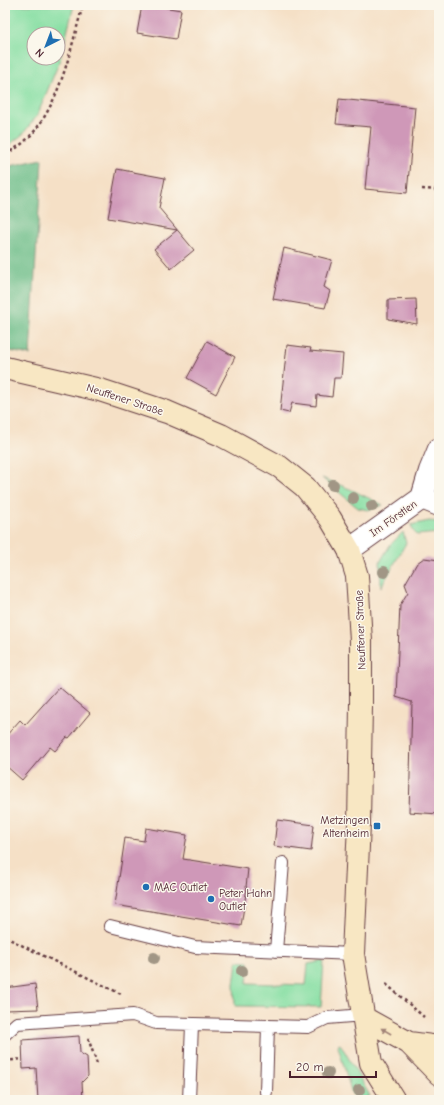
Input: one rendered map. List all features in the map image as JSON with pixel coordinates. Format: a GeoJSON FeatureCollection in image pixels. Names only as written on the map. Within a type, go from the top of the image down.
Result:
{"type":"FeatureCollection","features":[{"type":"Feature","properties":{"kind":"main road","name":"Neuffener Straße"},"geometry":{"type":"LineString","coordinates":[[5,368],[100,390],[167,412],[221,434],[280,467],[305,487],[330,518],[349,550],[357,576],[361,641],[362,705],[359,824],[353,954],[371,1063],[394,1100]]}},
{"type":"Feature","properties":{"kind":"main road"},"geometry":{"type":"LineString","coordinates":[[364,1016],[409,1043],[439,1074]]}},
{"type":"Feature","properties":{"kind":"main road"},"geometry":{"type":"LineString","coordinates":[[409,1043],[439,1047]]}},
{"type":"Feature","properties":{"kind":"street"},"geometry":{"type":"LineString","coordinates":[[431,501],[430,471],[439,449]]}},
{"type":"Feature","properties":{"kind":"street","name":"Im Förstlen"},"geometry":{"type":"LineString","coordinates":[[349,550],[431,501]]}},
{"type":"Feature","properties":{"kind":"lane"},"geometry":{"type":"LineString","coordinates":[[276,951],[283,863]]}},
{"type":"Feature","properties":{"kind":"lane"},"geometry":{"type":"LineString","coordinates":[[110,926],[196,947],[353,954]]}},
{"type":"Feature","properties":{"kind":"lane"},"geometry":{"type":"LineString","coordinates":[[5,1034],[17,1023],[133,1015],[156,1023],[308,1027],[327,1018],[364,1016]]}},
{"type":"Feature","properties":{"kind":"lane"},"geometry":{"type":"LineString","coordinates":[[189,1100],[192,1025]]}},
{"type":"Feature","properties":{"kind":"lane"},"geometry":{"type":"LineString","coordinates":[[266,1092],[268,1026]]}},
{"type":"Feature","properties":{"kind":"path"},"geometry":{"type":"LineString","coordinates":[[5,154],[25,143],[43,122],[60,84],[83,5]]}},
{"type":"Feature","properties":{"kind":"path"},"geometry":{"type":"LineString","coordinates":[[422,189],[439,190]]}},
{"type":"Feature","properties":{"kind":"path"},"geometry":{"type":"LineString","coordinates":[[5,936],[123,995]]}},
{"type":"Feature","properties":{"kind":"path"},"geometry":{"type":"LineString","coordinates":[[406,1003],[427,1020]]}},
{"type":"Feature","properties":{"kind":"path"},"geometry":{"type":"LineString","coordinates":[[87,1018],[88,1040],[97,1064]]}},
{"type":"Feature","properties":{"kind":"path"},"geometry":{"type":"LineString","coordinates":[[5,1060],[23,1059]]}},
{"type":"Feature","properties":{"kind":"green space"},"geometry":{"type":"Polygon","coordinates":[[[5,5],[74,5],[66,36],[66,26],[26,26],[26,66],[58,66],[37,116],[22,135],[5,148],[5,5]]]}},
{"type":"Feature","properties":{"kind":"green space"},"geometry":{"type":"Polygon","coordinates":[[[42,159],[30,355],[5,350],[5,167],[42,159]]]}},
{"type":"Feature","properties":{"kind":"green space"},"geometry":{"type":"Polygon","coordinates":[[[322,478],[350,489],[383,505],[368,510],[358,508],[322,478]]]}},
{"type":"Feature","properties":{"kind":"green space"},"geometry":{"type":"Polygon","coordinates":[[[429,521],[439,522],[439,533],[417,535],[414,532],[411,525],[429,521]]]}},
{"type":"Feature","properties":{"kind":"green space"},"geometry":{"type":"Polygon","coordinates":[[[403,532],[406,543],[381,587],[380,562],[390,545],[403,532]]]}},
{"type":"Feature","properties":{"kind":"green space"},"geometry":{"type":"Polygon","coordinates":[[[237,961],[249,962],[247,983],[306,985],[308,964],[324,961],[321,1007],[235,1006],[234,984],[237,961]]]}},
{"type":"Feature","properties":{"kind":"green space"},"geometry":{"type":"Polygon","coordinates":[[[339,1044],[341,1045],[370,1096],[361,1100],[352,1094],[338,1046],[339,1044]]]}},
{"type":"Feature","properties":{"kind":"building"},"geometry":{"type":"Polygon","coordinates":[[[142,5],[181,10],[176,39],[137,33],[142,5]]]}},
{"type":"Feature","properties":{"kind":"building"},"geometry":{"type":"Polygon","coordinates":[[[339,99],[415,107],[407,193],[365,189],[371,127],[336,124],[339,99]]]}},
{"type":"Feature","properties":{"kind":"building"},"geometry":{"type":"Polygon","coordinates":[[[117,169],[165,178],[159,208],[194,250],[171,269],[154,249],[177,230],[108,218],[117,169]]]}},
{"type":"Feature","properties":{"kind":"building"},"geometry":{"type":"Polygon","coordinates":[[[284,248],[332,260],[324,287],[330,291],[325,308],[273,299],[284,248]]]}},
{"type":"Feature","properties":{"kind":"building"},"geometry":{"type":"Polygon","coordinates":[[[416,299],[417,324],[388,319],[388,300],[416,299]]]}},
{"type":"Feature","properties":{"kind":"building"},"geometry":{"type":"Polygon","coordinates":[[[207,341],[235,357],[216,394],[187,378],[207,341]]]}},
{"type":"Feature","properties":{"kind":"building"},"geometry":{"type":"Polygon","coordinates":[[[287,345],[311,348],[310,351],[343,354],[341,378],[334,378],[332,397],[317,395],[316,406],[292,403],[289,413],[280,411],[287,345]]]}},
{"type":"Feature","properties":{"kind":"building"},"geometry":{"type":"Polygon","coordinates":[[[424,558],[439,560],[439,814],[409,812],[412,702],[396,697],[400,605],[408,592],[405,584],[417,563],[424,558]]]}},
{"type":"Feature","properties":{"kind":"building"},"geometry":{"type":"Polygon","coordinates":[[[59,687],[90,713],[69,738],[67,737],[55,751],[50,747],[22,780],[5,765],[5,737],[20,720],[25,725],[59,687]]]}},
{"type":"Feature","properties":{"kind":"building"},"geometry":{"type":"Polygon","coordinates":[[[277,820],[314,825],[311,851],[274,846],[277,820]]]}},
{"type":"Feature","properties":{"kind":"building"},"geometry":{"type":"Polygon","coordinates":[[[146,828],[187,835],[183,859],[248,869],[247,887],[241,926],[115,905],[125,838],[144,841],[146,828]]]}},
{"type":"Feature","properties":{"kind":"building"},"geometry":{"type":"Polygon","coordinates":[[[35,984],[38,1009],[5,1010],[5,988],[35,984]]]}},
{"type":"Feature","properties":{"kind":"building"},"geometry":{"type":"Polygon","coordinates":[[[79,1036],[80,1053],[87,1057],[88,1076],[82,1082],[83,1100],[38,1100],[36,1068],[23,1069],[22,1040],[79,1036]]]}},
{"type":"Feature","properties":{"kind":"place","name":"Metzingen Altenheim"},"geometry":{"type":"Point","coordinates":[377,826]}},
{"type":"Feature","properties":{"kind":"place","name":"MAC Outlet"},"geometry":{"type":"Point","coordinates":[146,887]}},
{"type":"Feature","properties":{"kind":"place","name":"Peter Hahn Outlet"},"geometry":{"type":"Point","coordinates":[211,899]}}]}
